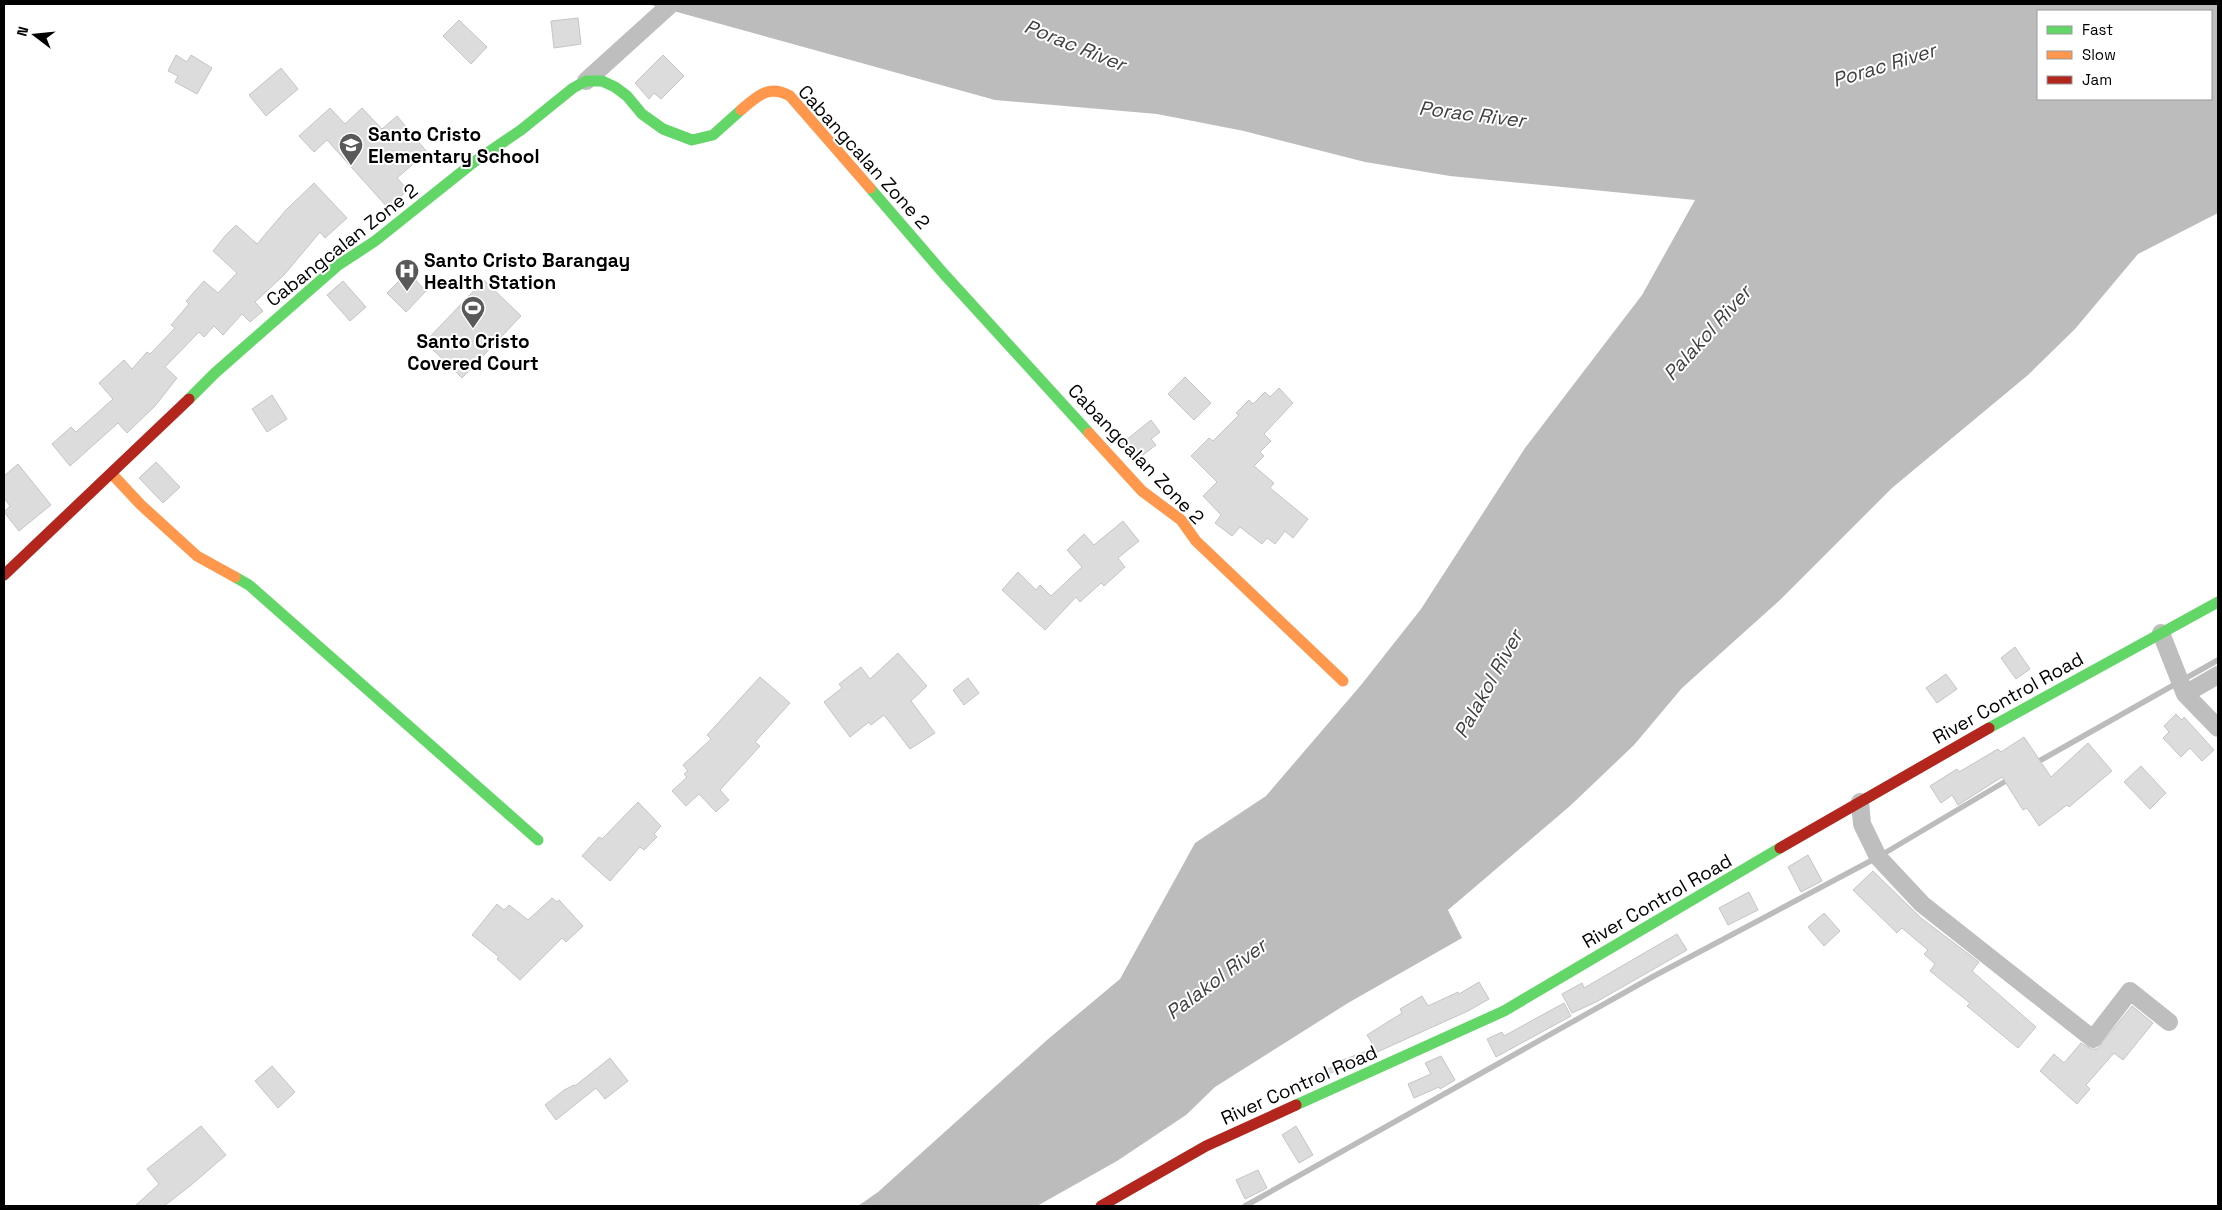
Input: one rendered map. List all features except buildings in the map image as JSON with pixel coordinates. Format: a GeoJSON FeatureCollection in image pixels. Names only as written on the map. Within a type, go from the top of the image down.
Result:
{"type":"FeatureCollection","features":[{"type":"Feature","properties":{"kind":"street"},"geometry":{"type":"LineString","coordinates":[[586,81],[653,18],[671,4]]}},
{"type":"Feature","properties":{"kind":"street","name":"Cabangcalan Zone 2"},"geometry":{"type":"LineString","coordinates":[[4,575],[112,474],[215,373],[337,266],[375,241],[474,162],[521,130],[574,88],[586,81],[602,81],[615,87],[627,96],[642,114],[663,129],[692,140],[713,135],[766,90],[775,89],[790,96],[944,274],[1142,491],[1180,520],[1196,540],[1342,681]]}},
{"type":"Feature","properties":{"kind":"street"},"geometry":{"type":"LineString","coordinates":[[112,474],[141,505],[197,556],[248,585],[538,840]]}},
{"type":"Feature","properties":{"kind":"street","name":"River Control Road"},"geometry":{"type":"LineString","coordinates":[[1101,1206],[1206,1146],[1504,1011],[1934,758],[2218,602]]}},
{"type":"Feature","properties":{"kind":"street"},"geometry":{"type":"LineString","coordinates":[[2161,633],[2185,694],[2218,728]]}},
{"type":"Feature","properties":{"kind":"street"},"geometry":{"type":"LineString","coordinates":[[2185,694],[2218,675]]}},
{"type":"Feature","properties":{"kind":"street"},"geometry":{"type":"LineString","coordinates":[[1860,802],[1862,824],[1878,857],[1922,904],[2093,1039],[2130,992],[2169,1022]]}},
{"type":"Feature","properties":{"kind":"water"},"geometry":{"type":"Polygon","coordinates":[[[648,4],[2218,4],[2218,213],[2138,254],[2075,329],[2028,375],[1892,488],[1781,599],[1682,688],[1634,745],[1570,806],[1448,910],[1462,938],[1348,1003],[1215,1087],[1186,1115],[1117,1161],[1037,1206],[858,1206],[878,1192],[1047,1040],[1120,979],[1195,843],[1266,796],[1361,685],[1421,609],[1525,448],[1642,295],[1695,200],[1450,176],[1365,162],[1244,131],[1157,114],[995,100],[648,4]]]}},
{"type":"Feature","properties":{"kind":"waterway"},"geometry":{"type":"LineString","coordinates":[[2034,764],[2218,660]]}},
{"type":"Feature","properties":{"kind":"waterway"},"geometry":{"type":"LineString","coordinates":[[1245,1206],[1654,976],[1878,857],[2011,778]]}},
{"type":"Feature","properties":{"kind":"traffic: fast"},"geometry":{"type":"LineString","coordinates":[[189,399],[215,373],[337,266],[375,241],[474,162],[521,130],[573,88],[586,81],[602,81],[615,87],[627,96],[642,114],[663,129],[692,140],[713,135],[741,110]]}},
{"type":"Feature","properties":{"kind":"traffic: fast"},"geometry":{"type":"LineString","coordinates":[[870,188],[944,274],[1089,433]]}},
{"type":"Feature","properties":{"kind":"traffic: fast"},"geometry":{"type":"LineString","coordinates":[[235,577],[249,585],[538,840]]}},
{"type":"Feature","properties":{"kind":"traffic: fast"},"geometry":{"type":"LineString","coordinates":[[1989,728],[2218,602]]}},
{"type":"Feature","properties":{"kind":"traffic: fast"},"geometry":{"type":"LineString","coordinates":[[1296,1105],[1504,1011],[1780,848]]}},
{"type":"Feature","properties":{"kind":"traffic: slow"},"geometry":{"type":"LineString","coordinates":[[741,110],[752,100],[769,91],[776,91],[790,96],[870,188]]}},
{"type":"Feature","properties":{"kind":"traffic: slow"},"geometry":{"type":"LineString","coordinates":[[1089,433],[1142,491],[1181,520],[1196,541],[1343,681]]}},
{"type":"Feature","properties":{"kind":"traffic: slow"},"geometry":{"type":"LineString","coordinates":[[112,474],[141,505],[197,556],[235,577]]}},
{"type":"Feature","properties":{"kind":"traffic: jam"},"geometry":{"type":"LineString","coordinates":[[4,575],[189,399]]}},
{"type":"Feature","properties":{"kind":"traffic: jam"},"geometry":{"type":"LineString","coordinates":[[1780,848],[1989,728]]}},
{"type":"Feature","properties":{"kind":"traffic: jam"},"geometry":{"type":"LineString","coordinates":[[1101,1206],[1206,1146],[1296,1105]]}},
{"type":"Feature","properties":{"kind":"place","name":"Santo Cristo Elementary School"},"geometry":{"type":"Point","coordinates":[351,166]}},
{"type":"Feature","properties":{"kind":"place","name":"Santo Cristo Barangay Health Station"},"geometry":{"type":"Point","coordinates":[407,292]}},
{"type":"Feature","properties":{"kind":"place","name":"Santo Cristo Covered Court"},"geometry":{"type":"Point","coordinates":[473,329]}},
{"type":"Feature","properties":{"kind":"water label","name":"Porac River"},"geometry":{"type":"Point","coordinates":[1075,45]}},
{"type":"Feature","properties":{"kind":"water label","name":"Porac River"},"geometry":{"type":"Point","coordinates":[1884,65]}},
{"type":"Feature","properties":{"kind":"water label","name":"Porac River"},"geometry":{"type":"Point","coordinates":[1472,114]}},
{"type":"Feature","properties":{"kind":"water label","name":"Palakol River"},"geometry":{"type":"Point","coordinates":[1707,333]}},
{"type":"Feature","properties":{"kind":"water label","name":"Palakol River"},"geometry":{"type":"Point","coordinates":[1488,684]}},
{"type":"Feature","properties":{"kind":"water label","name":"Palakol River"},"geometry":{"type":"Point","coordinates":[1216,979]}}]}
